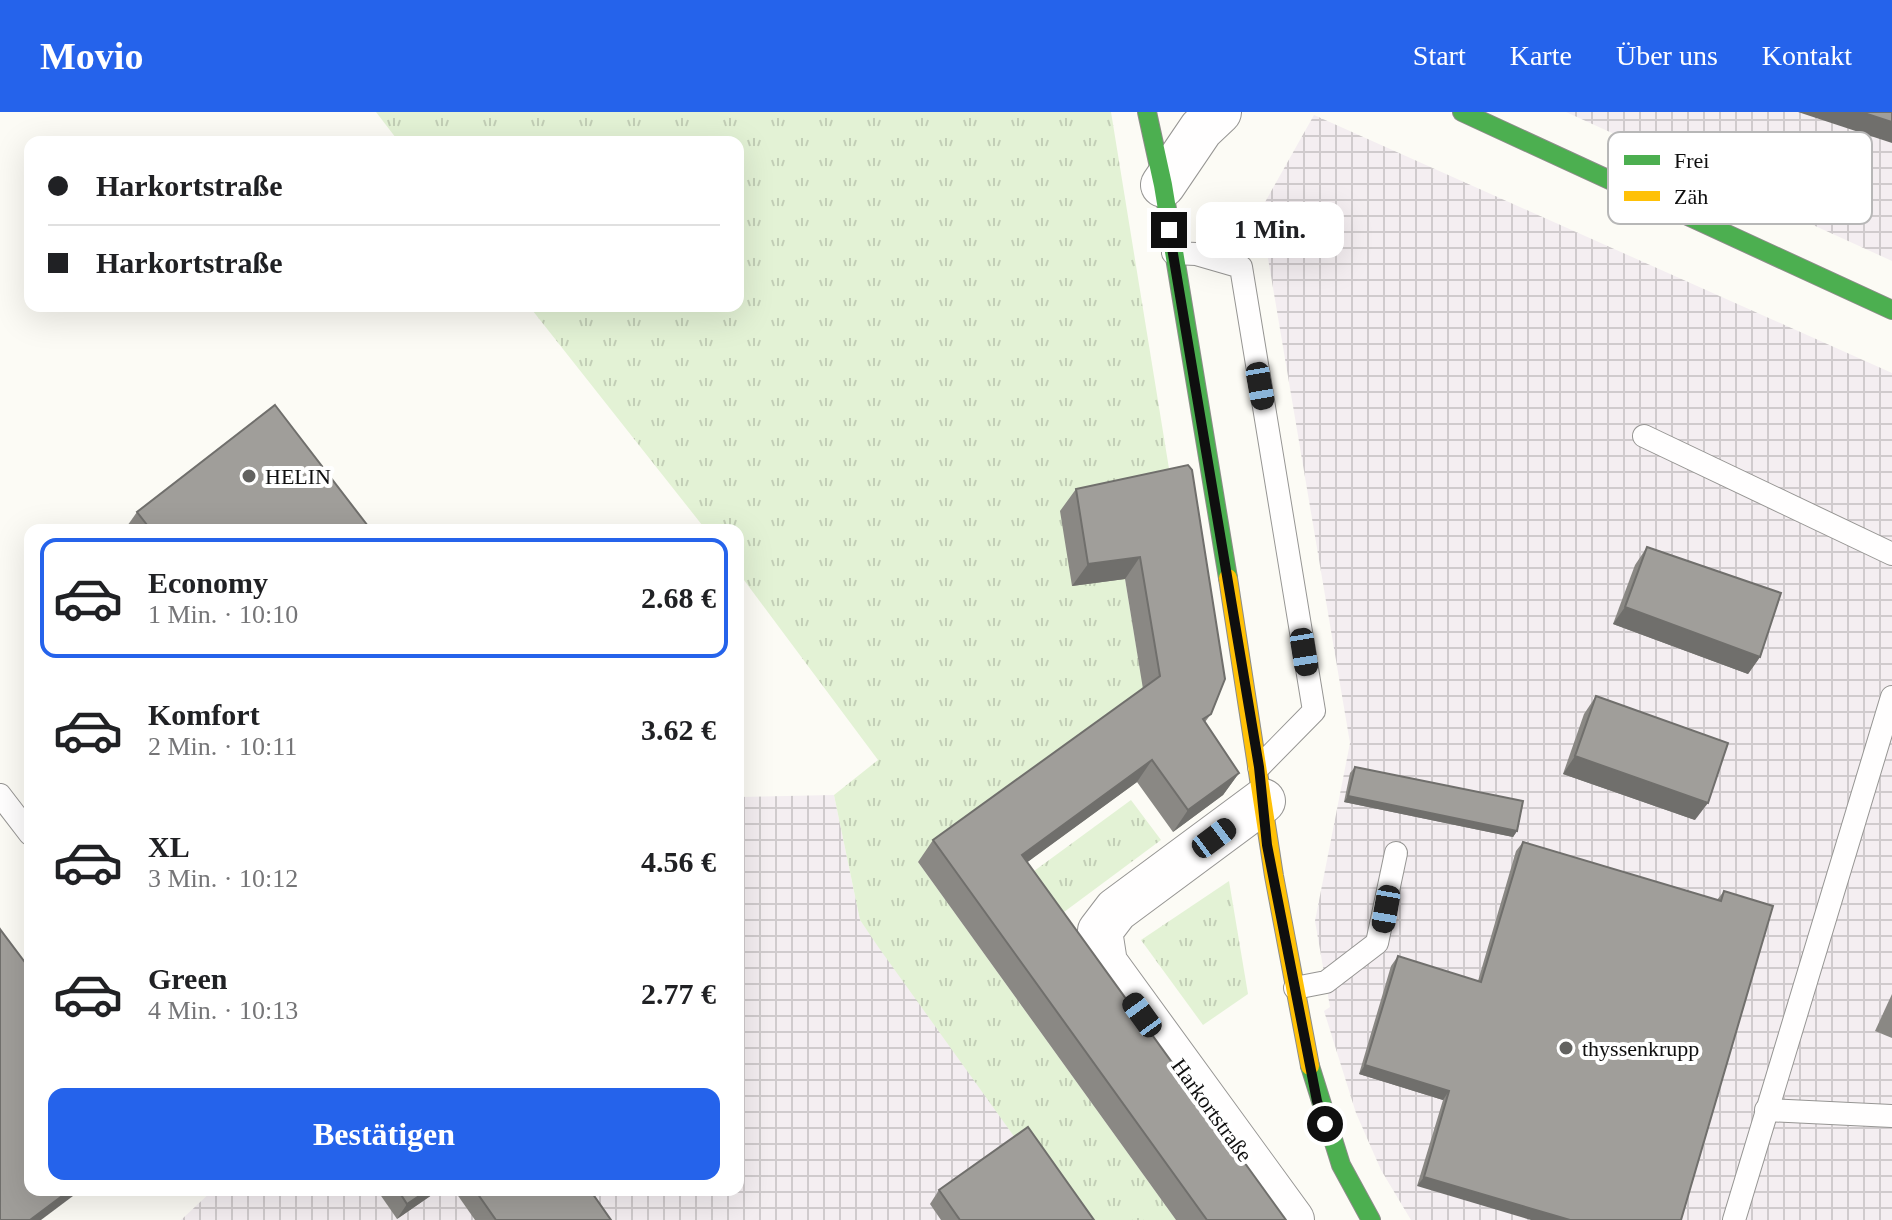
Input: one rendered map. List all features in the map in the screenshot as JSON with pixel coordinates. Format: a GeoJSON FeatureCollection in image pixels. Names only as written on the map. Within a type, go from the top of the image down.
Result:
{"type":"FeatureCollection","features":[{"type":"Feature","properties":{"kind":"street"},"geometry":{"type":"LineString","coordinates":[[1147,112],[1163,185],[1261,784],[1267,845],[1317,1101],[1352,1193],[1371,1220]]}},
{"type":"Feature","properties":{"kind":"street"},"geometry":{"type":"LineString","coordinates":[[1163,185],[1165,112]]}},
{"type":"Feature","properties":{"kind":"street"},"geometry":{"type":"LineString","coordinates":[[1163,185],[1201,129],[1219,112]]}},
{"type":"Feature","properties":{"kind":"street"},"geometry":{"type":"LineString","coordinates":[[1462,112],[1608,179]]}},
{"type":"Feature","properties":{"kind":"street"},"geometry":{"type":"LineString","coordinates":[[1705,224],[1892,310]]}},
{"type":"Feature","properties":{"kind":"street","name":"Harkortstraße"},"geometry":{"type":"LineString","coordinates":[[1261,784],[1116,910],[1100,931],[1105,963],[1292,1220]]}},
{"type":"Feature","properties":{"kind":"lane"},"geometry":{"type":"LineString","coordinates":[[1173,253],[1196,254],[1241,267],[1314,711],[1261,784]]}},
{"type":"Feature","properties":{"kind":"lane"},"geometry":{"type":"LineString","coordinates":[[1644,436],[1892,554]]}},
{"type":"Feature","properties":{"kind":"lane"},"geometry":{"type":"LineString","coordinates":[[1734,1220],[1892,697]]}},
{"type":"Feature","properties":{"kind":"lane"},"geometry":{"type":"LineString","coordinates":[[0,795],[24,826]]}},
{"type":"Feature","properties":{"kind":"lane"},"geometry":{"type":"LineString","coordinates":[[1295,988],[1326,982],[1377,943],[1396,853]]}},
{"type":"Feature","properties":{"kind":"lane"},"geometry":{"type":"LineString","coordinates":[[1766,1110],[1892,1116]]}},
{"type":"Feature","properties":{"kind":"shaded area"},"geometry":{"type":"Polygon","coordinates":[[[1566,112],[1892,112],[1892,261],[1811,224],[1872,224],[1872,132],[1610,132],[1566,112]]]}},
{"type":"Feature","properties":{"kind":"shaded area"},"geometry":{"type":"Polygon","coordinates":[[[1314,115],[1892,373],[1892,1220],[1411,1220],[1381,1170],[1356,1113],[1324,1011],[1330,1007],[1315,921],[1350,743],[1260,211],[1314,115]]]}},
{"type":"Feature","properties":{"kind":"shaded area"},"geometry":{"type":"Polygon","coordinates":[[[834,795],[860,920],[1074,1220],[181,1220],[207,1196],[744,1196],[744,797],[834,795]]]}},
{"type":"Feature","properties":{"kind":"green space"},"geometry":{"type":"Polygon","coordinates":[[[376,112],[1111,112],[1172,487],[1125,579],[1140,669],[1147,683],[1141,701],[918,862],[1176,1220],[1074,1220],[879,948],[860,920],[834,795],[878,760],[744,580],[744,524],[701,524],[534,312],[744,312],[744,136],[394,136],[376,112]]]}},
{"type":"Feature","properties":{"kind":"green space"},"geometry":{"type":"Polygon","coordinates":[[[1131,800],[1161,840],[1060,915],[1030,874],[1131,800]]]}},
{"type":"Feature","properties":{"kind":"green space"},"geometry":{"type":"Polygon","coordinates":[[[1229,881],[1248,994],[1203,1025],[1141,940],[1229,881]]]}},
{"type":"Feature","properties":{"kind":"building"},"geometry":{"type":"Polygon","coordinates":[[[1861,112],[1892,112],[1892,122],[1861,112]]]}},
{"type":"Feature","properties":{"kind":"building","name":"HELIN"},"geometry":{"type":"Polygon","coordinates":[[[275,405],[366,524],[146,524],[137,512],[275,405]]]}},
{"type":"Feature","properties":{"kind":"building"},"geometry":{"type":"Polygon","coordinates":[[[1188,465],[1192,470],[1225,679],[1211,714],[1203,719],[1239,773],[1188,810],[1152,760],[1022,855],[1286,1220],[1207,1220],[933,840],[1160,676],[1140,557],[1088,564],[1076,489],[1188,465]]]}},
{"type":"Feature","properties":{"kind":"building"},"geometry":{"type":"Polygon","coordinates":[[[1647,547],[1781,593],[1760,657],[1625,607],[1647,547]]]}},
{"type":"Feature","properties":{"kind":"building"},"geometry":{"type":"Polygon","coordinates":[[[1596,696],[1728,743],[1708,803],[1575,756],[1596,696]]]}},
{"type":"Feature","properties":{"kind":"building"},"geometry":{"type":"Polygon","coordinates":[[[1355,767],[1523,801],[1517,831],[1348,796],[1355,767]]]}},
{"type":"Feature","properties":{"kind":"building","name":"thyssenkrupp"},"geometry":{"type":"Polygon","coordinates":[[[1523,842],[1721,901],[1724,891],[1773,906],[1681,1220],[1570,1220],[1424,1177],[1449,1091],[1365,1065],[1398,956],[1481,982],[1523,842]]]}},
{"type":"Feature","properties":{"kind":"building"},"geometry":{"type":"Polygon","coordinates":[[[0,929],[24,961],[24,1196],[62,1196],[30,1220],[0,1220],[0,929]]]}},
{"type":"Feature","properties":{"kind":"building"},"geometry":{"type":"Polygon","coordinates":[[[1028,1127],[1094,1220],[960,1220],[939,1190],[1028,1127]]]}},
{"type":"Feature","properties":{"kind":"building"},"geometry":{"type":"Polygon","coordinates":[[[402,1196],[419,1196],[407,1204],[402,1196]]]}},
{"type":"Feature","properties":{"kind":"building"},"geometry":{"type":"Polygon","coordinates":[[[479,1196],[594,1196],[611,1220],[496,1220],[479,1196]]]}},
{"type":"Feature","properties":{"kind":"traffic: fast"},"geometry":{"type":"LineString","coordinates":[[1147,112],[1163,185],[1228,578]]}},
{"type":"Feature","properties":{"kind":"traffic: fast"},"geometry":{"type":"LineString","coordinates":[[1462,112],[1608,179]]}},
{"type":"Feature","properties":{"kind":"traffic: fast"},"geometry":{"type":"LineString","coordinates":[[1705,224],[1892,310]]}},
{"type":"Feature","properties":{"kind":"traffic: fast"},"geometry":{"type":"LineString","coordinates":[[1310,1066],[1341,1165],[1371,1220]]}},
{"type":"Feature","properties":{"kind":"traffic: slow"},"geometry":{"type":"LineString","coordinates":[[1228,578],[1274,876],[1310,1066]]}},
{"type":"Feature","properties":{"kind":"place","name":"HELIN"},"geometry":{"type":"Point","coordinates":[249,476]}},
{"type":"Feature","properties":{"kind":"place","name":"thyssenkrupp"},"geometry":{"type":"Point","coordinates":[1566,1048]}},
{"type":"Feature","properties":{"kind":"route"},"geometry":{"type":"LineString","coordinates":[[1169,230],[1259,767],[1267,845],[1317,1101],[1325,1124]]}}]}
